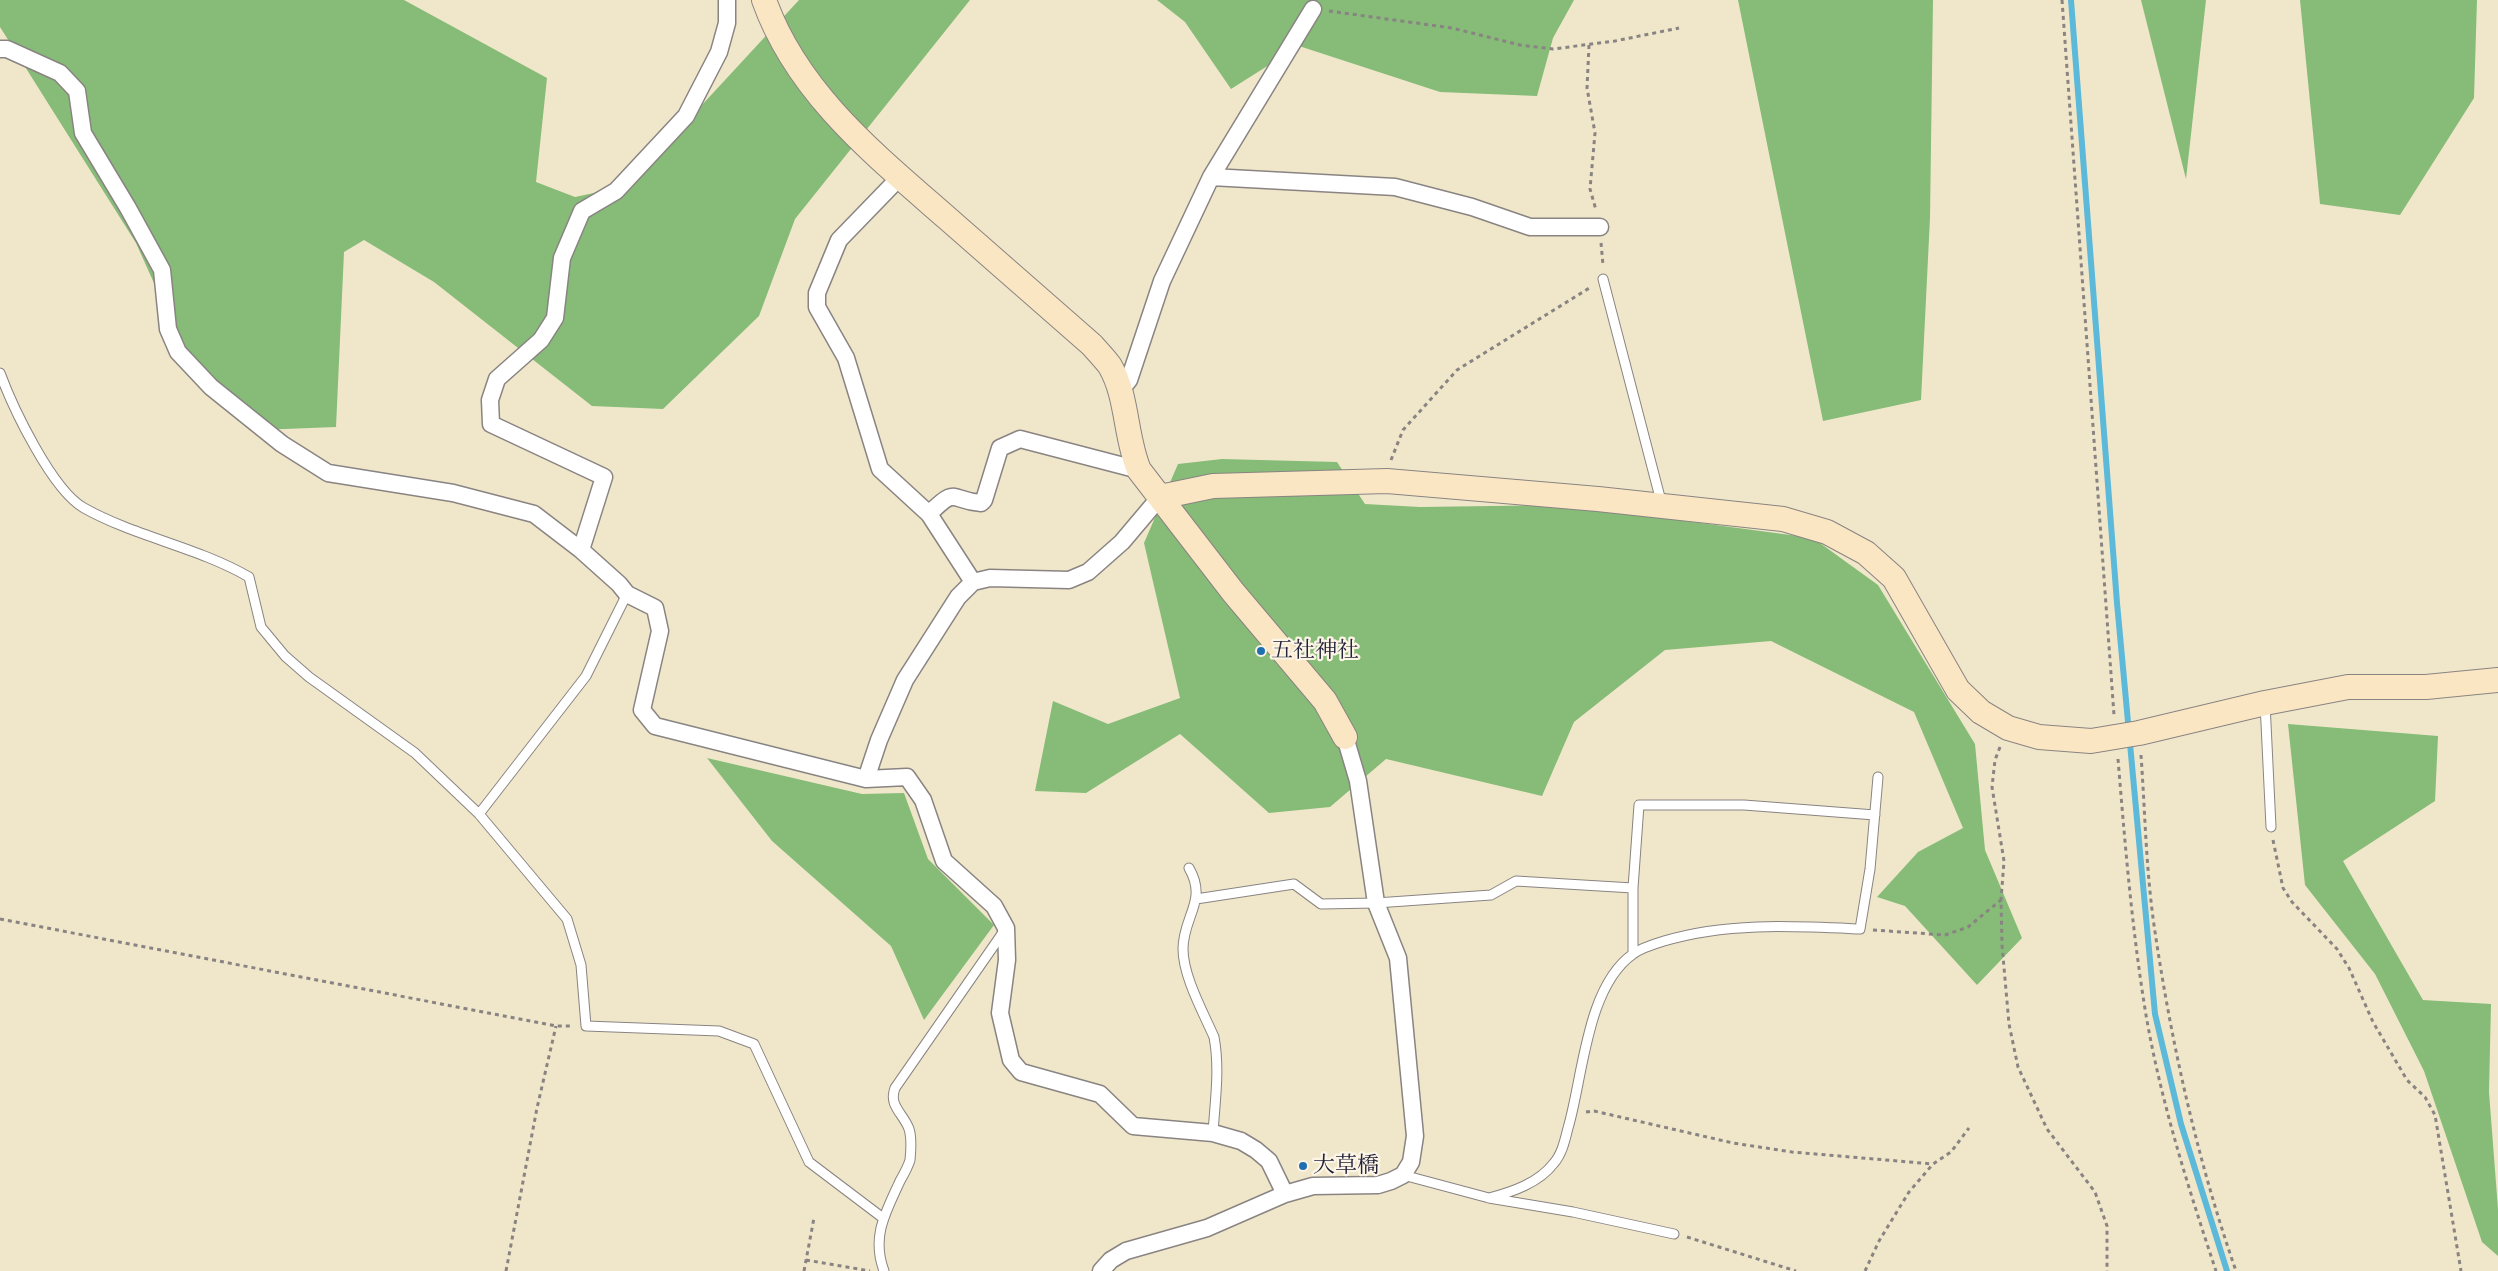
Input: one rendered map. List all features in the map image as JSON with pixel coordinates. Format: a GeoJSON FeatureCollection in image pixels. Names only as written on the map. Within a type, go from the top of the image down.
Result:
{"type":"FeatureCollection","features":[{"type":"Feature","properties":{"kind":"street"},"geometry":{"type":"LineString","coordinates":[[581,550],[604,477],[491,424],[490,400],[497,378],[542,340],[555,318],[562,258],[582,211],[616,191],[686,116],[720,52],[727,23],[727,0]]}},
{"type":"Feature","properties":{"kind":"street"},"geometry":{"type":"LineString","coordinates":[[764,0],[784,44],[808,82],[844,125],[900,177],[1092,345],[1110,366],[1120,391],[1134,456],[1139,470],[1233,592],[1324,701],[1345,737],[1358,781],[1376,902],[1398,958],[1415,1136],[1411,1162],[1403,1175],[1378,1186],[1313,1186],[1285,1194],[1207,1228],[1126,1251],[1111,1260],[1101,1271]]}},
{"type":"Feature","properties":{"kind":"street"},"geometry":{"type":"LineString","coordinates":[[1120,391],[1129,380],[1162,282],[1211,177],[1314,8]]}},
{"type":"Feature","properties":{"kind":"street"},"geometry":{"type":"LineString","coordinates":[[0,49],[7,49],[60,73],[77,91],[82,133],[128,208],[162,270],[168,329],[178,352],[210,387],[282,444],[328,473],[454,493],[534,514],[581,550],[619,584],[627,594],[655,608],[660,631],[642,710],[655,726],[866,780],[907,776],[924,800],[944,861],[994,906],[1006,928],[1007,960],[1000,1013],[1011,1060],[1022,1072],[1100,1094],[1133,1126],[1213,1133],[1240,1141],[1256,1150],[1269,1161],[1285,1194]]}},
{"type":"Feature","properties":{"kind":"street"},"geometry":{"type":"LineString","coordinates":[[900,177],[839,240],[817,292],[817,307],[846,358],[880,470],[929,514],[973,582]]}},
{"type":"Feature","properties":{"kind":"street"},"geometry":{"type":"LineString","coordinates":[[1211,177],[1395,187],[1472,208],[1530,227],[1600,227]]}},
{"type":"Feature","properties":{"kind":"street"},"geometry":{"type":"LineString","coordinates":[[929,514],[943,500],[952,496],[982,503],[1000,448],[1011,441],[1020,439],[1139,470]]}},
{"type":"Feature","properties":{"kind":"street"},"geometry":{"type":"LineString","coordinates":[[866,780],[879,740],[905,680],[958,597],[973,582],[990,578],[1068,580],[1088,572],[1122,542],[1160,497],[1213,486],[1387,481],[1783,519],[1827,532],[1866,553],[1894,578],[1958,690],[1981,712],[2008,728],[2039,738],[2091,741],[2348,687],[2426,686],[2498,680]]}},
{"type":"Feature","properties":{"kind":"lane"},"geometry":{"type":"LineString","coordinates":[[1603,279],[1662,506]]}},
{"type":"Feature","properties":{"kind":"lane"},"geometry":{"type":"LineString","coordinates":[[0,373],[9,397],[50,472],[82,507],[130,528],[225,563],[249,577],[261,627],[285,656],[315,682],[415,753],[479,814],[567,919],[581,965],[586,1026],[719,1031],[754,1044],[809,1162],[883,1218]]}},
{"type":"Feature","properties":{"kind":"lane"},"geometry":{"type":"LineString","coordinates":[[479,814],[586,676],[627,594]]}},
{"type":"Feature","properties":{"kind":"lane"},"geometry":{"type":"LineString","coordinates":[[2265,703],[2271,827]]}},
{"type":"Feature","properties":{"kind":"lane"},"geometry":{"type":"LineString","coordinates":[[1488,1198],[1512,1192],[1539,1177],[1555,1163],[1564,1145],[1573,1114],[1584,1052],[1603,990],[1617,969],[1633,954],[1652,945],[1705,931],[1797,926],[1860,929],[1870,869],[1878,777]]}},
{"type":"Feature","properties":{"kind":"lane"},"geometry":{"type":"LineString","coordinates":[[1633,954],[1633,888],[1639,805],[1744,805],[1874,815]]}},
{"type":"Feature","properties":{"kind":"lane"},"geometry":{"type":"LineString","coordinates":[[1189,868],[1196,880],[1196,899],[1183,949],[1186,964],[1214,1037],[1216,1048],[1218,1064],[1213,1133]]}},
{"type":"Feature","properties":{"kind":"lane"},"geometry":{"type":"LineString","coordinates":[[1196,899],[1294,884],[1320,904],[1491,895],[1516,881],[1633,888]]}},
{"type":"Feature","properties":{"kind":"lane"},"geometry":{"type":"LineString","coordinates":[[884,1271],[878,1256],[877,1243],[883,1218],[910,1161],[909,1128],[895,1106],[892,1096],[894,1088],[1006,928]]}},
{"type":"Feature","properties":{"kind":"lane"},"geometry":{"type":"LineString","coordinates":[[1403,1175],[1488,1198],[1572,1212],[1674,1234]]}},
{"type":"Feature","properties":{"kind":"path"},"geometry":{"type":"LineString","coordinates":[[2062,0],[2126,873],[2146,1016],[2176,1145],[2216,1271]]}},
{"type":"Feature","properties":{"kind":"path"},"geometry":{"type":"LineString","coordinates":[[1314,8],[1452,28],[1520,45],[1554,49],[1589,45],[1680,28]]}},
{"type":"Feature","properties":{"kind":"path"},"geometry":{"type":"LineString","coordinates":[[1387,481],[1389,463],[1403,430],[1457,370],[1603,279],[1600,227],[1590,189],[1595,133],[1587,88],[1589,45]]}},
{"type":"Feature","properties":{"kind":"path"},"geometry":{"type":"LineString","coordinates":[[2008,728],[1995,760],[1992,787],[2004,862],[2001,900],[2002,946],[2009,1024],[2018,1067],[2047,1129],[2095,1192],[2107,1226],[2107,1271]]}},
{"type":"Feature","properties":{"kind":"path"},"geometry":{"type":"LineString","coordinates":[[2139,732],[2154,924],[2169,1010],[2198,1149],[2236,1271]]}},
{"type":"Feature","properties":{"kind":"path"},"geometry":{"type":"LineString","coordinates":[[2271,827],[2276,864],[2283,888],[2292,902],[2337,949],[2349,968],[2373,1022],[2407,1080],[2425,1097],[2435,1115],[2461,1271]]}},
{"type":"Feature","properties":{"kind":"path"},"geometry":{"type":"LineString","coordinates":[[1860,929],[1945,935],[1968,927],[2001,900]]}},
{"type":"Feature","properties":{"kind":"path"},"geometry":{"type":"LineString","coordinates":[[0,919],[556,1026],[586,1026]]}},
{"type":"Feature","properties":{"kind":"path"},"geometry":{"type":"LineString","coordinates":[[506,1271],[537,1108],[556,1026]]}},
{"type":"Feature","properties":{"kind":"path"},"geometry":{"type":"LineString","coordinates":[[1573,1114],[1594,1111],[1733,1143],[1792,1152],[1933,1164]]}},
{"type":"Feature","properties":{"kind":"path"},"geometry":{"type":"LineString","coordinates":[[1865,1271],[1879,1241],[1909,1192],[1933,1164],[1951,1152],[1969,1128]]}},
{"type":"Feature","properties":{"kind":"path"},"geometry":{"type":"LineString","coordinates":[[804,1271],[814,1218]]}},
{"type":"Feature","properties":{"kind":"path"},"geometry":{"type":"LineString","coordinates":[[1674,1234],[1796,1271]]}},
{"type":"Feature","properties":{"kind":"path"},"geometry":{"type":"LineString","coordinates":[[806,1260],[870,1271]]}},
{"type":"Feature","properties":{"kind":"green space"},"geometry":{"type":"Polygon","coordinates":[[[0,0],[404,0],[547,78],[536,182],[575,197],[627,186],[799,0],[970,0],[795,219],[759,316],[663,409],[592,406],[434,282],[364,240],[344,252],[336,427],[258,430],[201,388],[136,243],[0,27],[0,0]]]}},
{"type":"Feature","properties":{"kind":"green space"},"geometry":{"type":"Polygon","coordinates":[[[1157,0],[1574,0],[1553,38],[1537,96],[1440,92],[1299,46],[1231,89],[1185,22],[1157,0]]]}},
{"type":"Feature","properties":{"kind":"green space"},"geometry":{"type":"Polygon","coordinates":[[[1738,0],[1933,0],[1930,218],[1921,400],[1823,421],[1738,0]]]}},
{"type":"Feature","properties":{"kind":"green space"},"geometry":{"type":"Polygon","coordinates":[[[2141,0],[2206,0],[2186,179],[2141,0]]]}},
{"type":"Feature","properties":{"kind":"green space"},"geometry":{"type":"Polygon","coordinates":[[[2300,0],[2477,0],[2474,98],[2400,215],[2320,204],[2300,0]]]}},
{"type":"Feature","properties":{"kind":"green space"},"geometry":{"type":"Polygon","coordinates":[[[1222,459],[1337,462],[1365,504],[1420,507],[1565,505],[1813,538],[1878,585],[1975,744],[1985,850],[2022,938],[1977,985],[1905,906],[1877,897],[1918,852],[1963,828],[1914,712],[1771,641],[1665,650],[1574,722],[1542,796],[1386,759],[1330,807],[1269,813],[1180,734],[1086,793],[1035,791],[1053,701],[1108,724],[1180,698],[1144,543],[1178,464],[1222,459]]]}},
{"type":"Feature","properties":{"kind":"green space"},"geometry":{"type":"Polygon","coordinates":[[[2288,724],[2438,736],[2435,801],[2343,861],[2423,1000],[2491,1004],[2489,1092],[2498,1209],[2498,1256],[2482,1242],[2424,1071],[2375,974],[2305,885],[2288,724]]]}},
{"type":"Feature","properties":{"kind":"green space"},"geometry":{"type":"Polygon","coordinates":[[[707,758],[862,794],[904,793],[928,859],[994,925],[924,1020],[891,946],[772,841],[707,758]]]}},
{"type":"Feature","properties":{"kind":"waterway"},"geometry":{"type":"LineString","coordinates":[[2071,0],[2117,603],[2155,1014],[2181,1124],[2227,1271]]}},
{"type":"Feature","properties":{"kind":"place","name":"五社神社"},"geometry":{"type":"Point","coordinates":[1261,651]}},
{"type":"Feature","properties":{"kind":"place","name":"大草橋"},"geometry":{"type":"Point","coordinates":[1303,1166]}}]}
